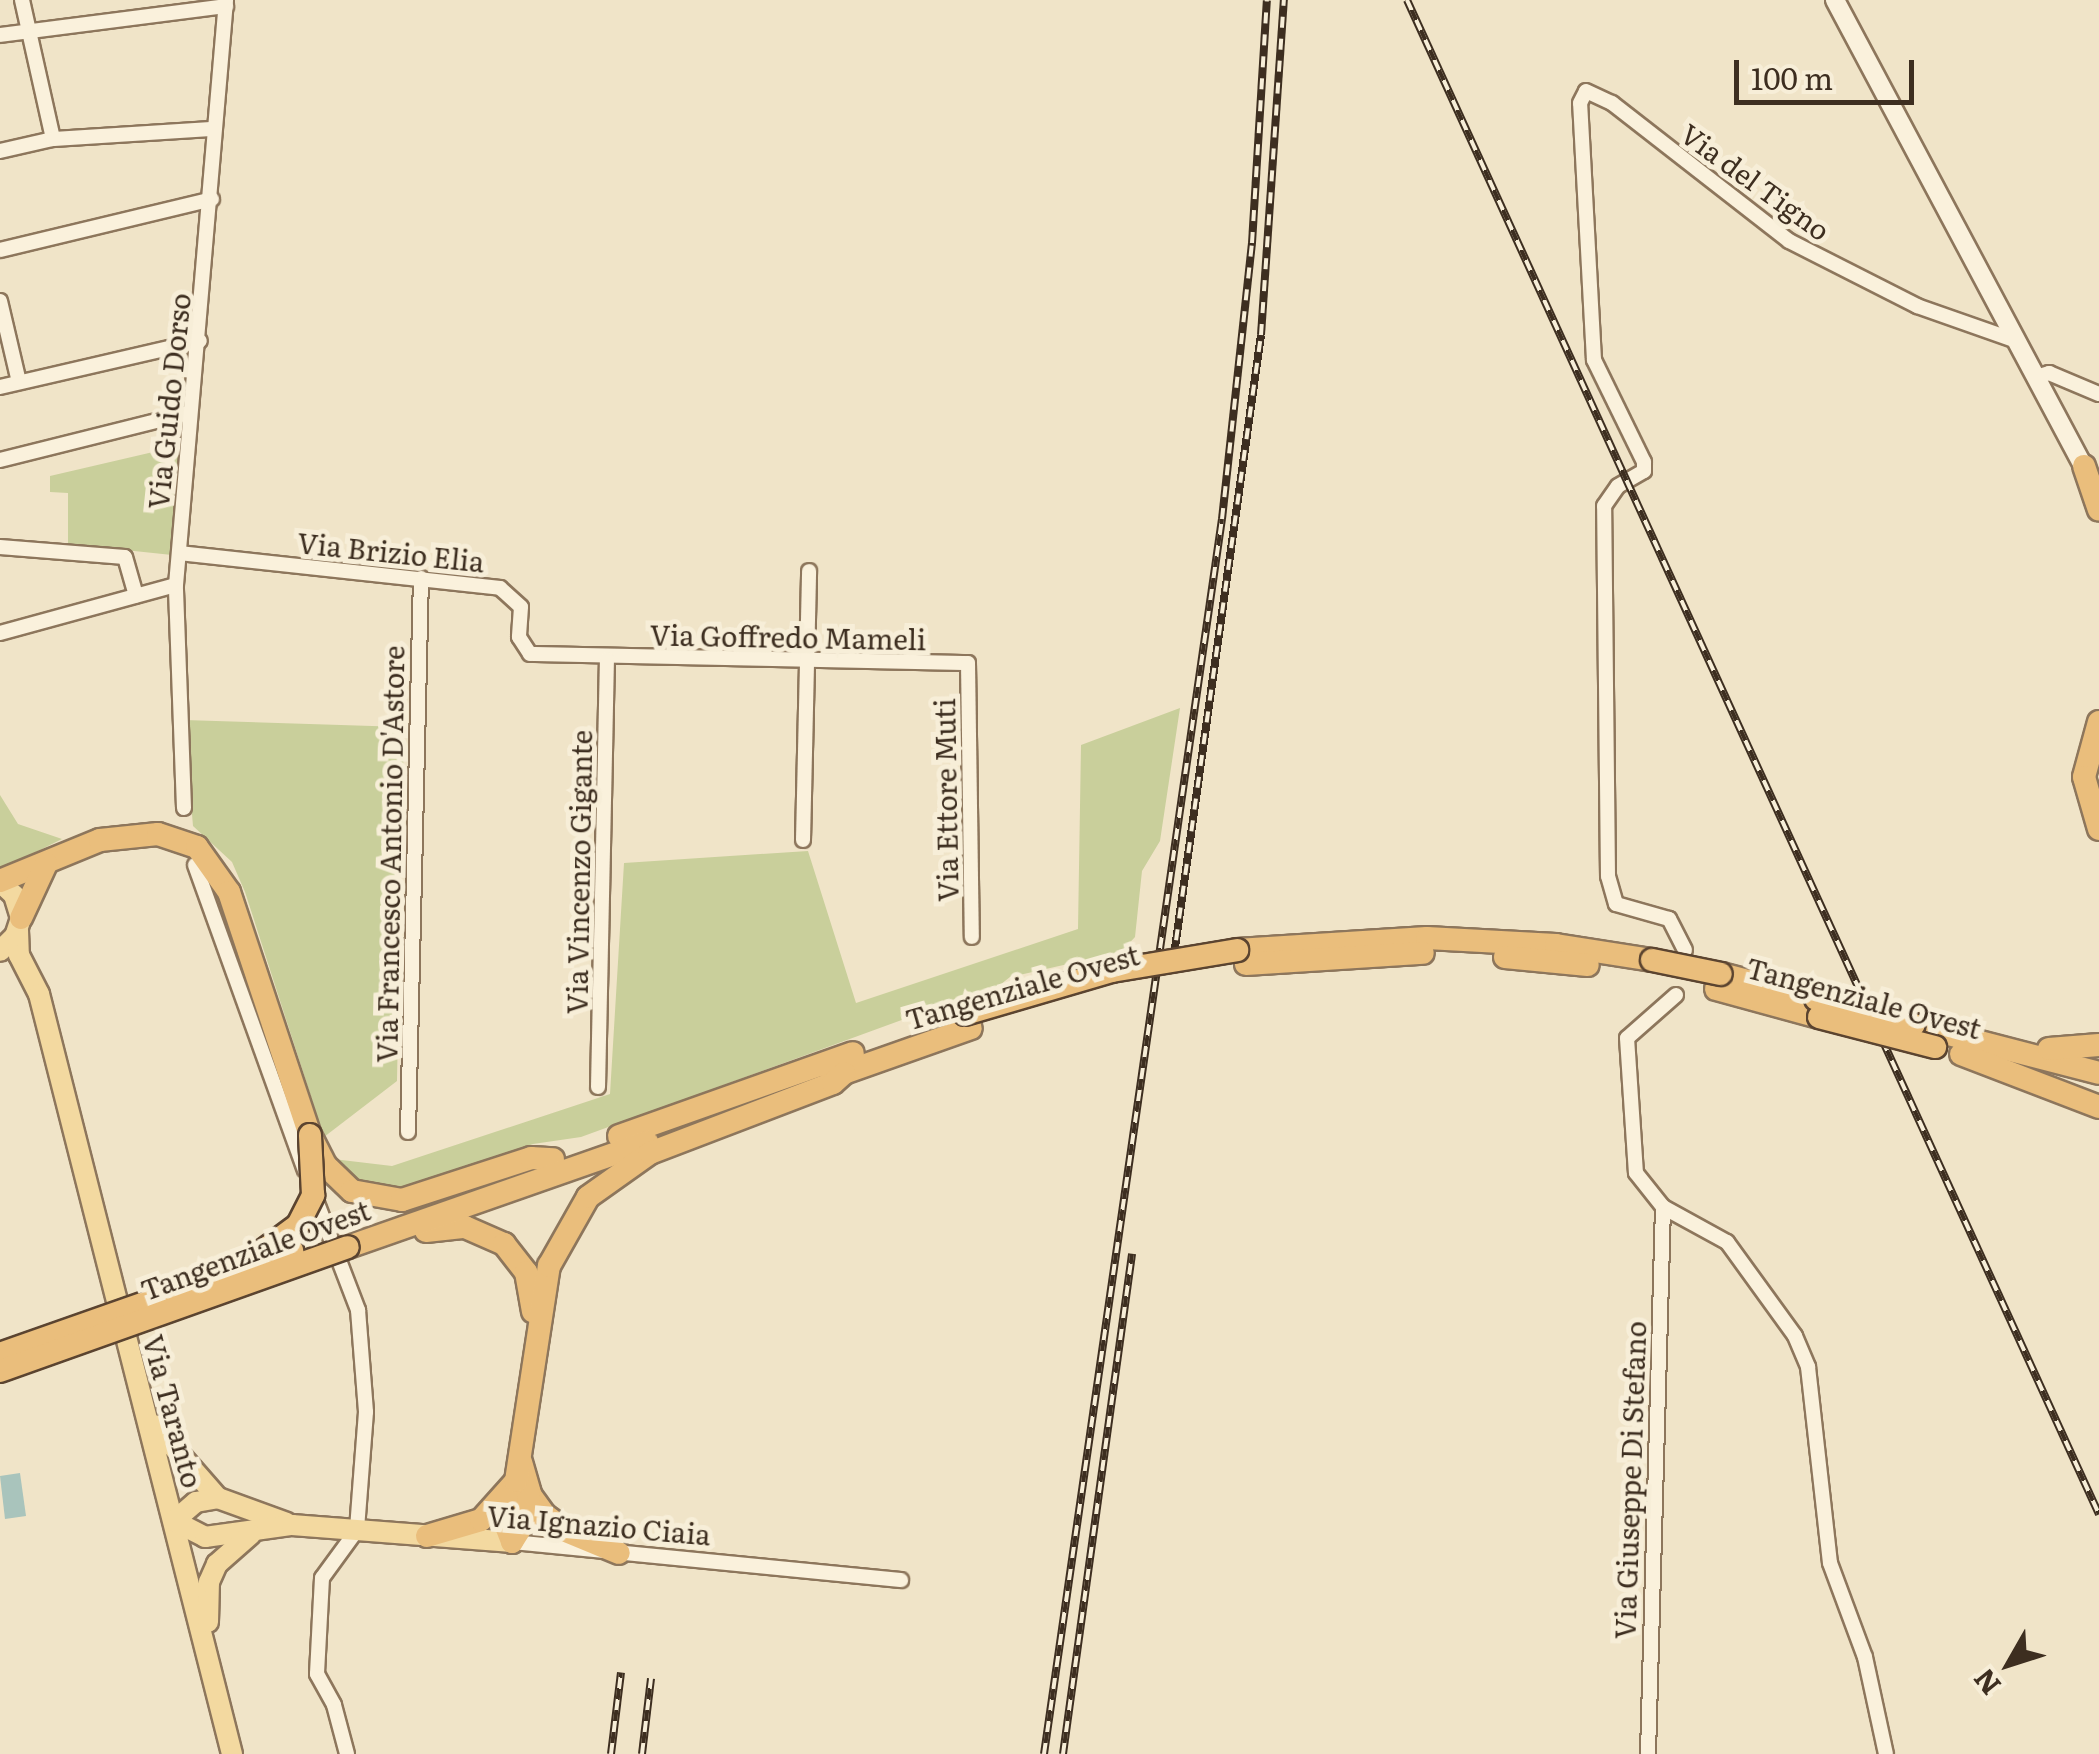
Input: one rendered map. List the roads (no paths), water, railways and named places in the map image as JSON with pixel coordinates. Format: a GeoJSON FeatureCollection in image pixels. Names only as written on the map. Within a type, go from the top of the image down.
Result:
{"type":"FeatureCollection","features":[{"type":"Feature","properties":{"kind":"highway"},"geometry":{"type":"LineString","coordinates":[[2084,466],[2099,510]]}},
{"type":"Feature","properties":{"kind":"highway"},"geometry":{"type":"LineString","coordinates":[[2098,724],[2084,777],[2099,828]]}},
{"type":"Feature","properties":{"kind":"highway"},"geometry":{"type":"LineString","coordinates":[[0,882],[100,840],[158,834],[197,847],[212,862],[238,915],[310,1135],[338,1182],[385,1200],[417,1197],[531,1158],[553,1159]]}},
{"type":"Feature","properties":{"kind":"highway"},"geometry":{"type":"LineString","coordinates":[[20,924],[48,861]]}},
{"type":"Feature","properties":{"kind":"highway","name":"Tangenziale Ovest"},"geometry":{"type":"LineString","coordinates":[[0,1354],[137,1306],[347,1245],[553,1159],[1112,972],[1427,938],[1556,945],[2099,1073]]}},
{"type":"Feature","properties":{"kind":"highway","name":"Tangenziale Ovest"},"geometry":{"type":"LineString","coordinates":[[0,1371],[347,1245],[844,1073],[968,1021]]}},
{"type":"Feature","properties":{"kind":"highway"},"geometry":{"type":"LineString","coordinates":[[1927,1034],[2060,1051],[2099,1045]]}},
{"type":"Feature","properties":{"kind":"highway","name":"Tangenziale Ovest"},"geometry":{"type":"LineString","coordinates":[[1927,1034],[1960,1054],[2099,1089]]}},
{"type":"Feature","properties":{"kind":"highway"},"geometry":{"type":"LineString","coordinates":[[1960,1054],[2099,1108]]}},
{"type":"Feature","properties":{"kind":"highway"},"geometry":{"type":"LineString","coordinates":[[512,1542],[527,1518],[519,1491],[534,1334],[557,1241],[608,1179],[669,1144],[833,1083],[844,1073]]}},
{"type":"Feature","properties":{"kind":"highway"},"geometry":{"type":"LineString","coordinates":[[137,1306],[284,1238],[312,1195],[310,1135]]}},
{"type":"Feature","properties":{"kind":"highway"},"geometry":{"type":"LineString","coordinates":[[347,1245],[452,1226],[492,1236],[526,1272],[534,1334]]}},
{"type":"Feature","properties":{"kind":"highway"},"geometry":{"type":"LineString","coordinates":[[427,1536],[472,1525],[519,1491]]}},
{"type":"Feature","properties":{"kind":"highway"},"geometry":{"type":"LineString","coordinates":[[519,1491],[566,1532],[619,1553]]}},
{"type":"Feature","properties":{"kind":"main road","name":"Via Taranto"},"geometry":{"type":"LineString","coordinates":[[0,882],[14,895],[20,924],[19,956],[46,1024],[232,1754]]}},
{"type":"Feature","properties":{"kind":"main road","name":"Via Taranto"},"geometry":{"type":"LineString","coordinates":[[20,924],[0,954],[26,981],[46,1024]]}},
{"type":"Feature","properties":{"kind":"main road","name":"Via Ignazio Ciaia"},"geometry":{"type":"LineString","coordinates":[[145,1411],[172,1451],[218,1498],[292,1524]]}},
{"type":"Feature","properties":{"kind":"main road"},"geometry":{"type":"LineString","coordinates":[[174,1521],[196,1502],[218,1498]]}},
{"type":"Feature","properties":{"kind":"main road","name":"Via Ignazio Ciaia"},"geometry":{"type":"LineString","coordinates":[[174,1521],[204,1536],[292,1524],[512,1542]]}},
{"type":"Feature","properties":{"kind":"main road","name":"Via Ignazio Ciaia"},"geometry":{"type":"LineString","coordinates":[[208,1659],[209,1582],[224,1553],[259,1529]]}},
{"type":"Feature","properties":{"kind":"street"},"geometry":{"type":"LineString","coordinates":[[22,0],[52,140]]}},
{"type":"Feature","properties":{"kind":"street"},"geometry":{"type":"LineString","coordinates":[[1835,0],[2099,495]]}},
{"type":"Feature","properties":{"kind":"street"},"geometry":{"type":"LineString","coordinates":[[0,35],[30,34],[226,3]]}},
{"type":"Feature","properties":{"kind":"street","name":"Via Guido Dorso"},"geometry":{"type":"LineString","coordinates":[[184,808],[176,585],[188,413],[200,341],[212,199],[212,129],[226,3]]}},
{"type":"Feature","properties":{"kind":"street","name":"Via del Tigno"},"geometry":{"type":"LineString","coordinates":[[1685,950],[1669,919],[1616,904],[1608,876],[1604,506],[1618,486],[1644,471],[1644,462],[1594,360],[1580,104],[1586,91],[1612,103],[1805,250],[1917,306],[2017,342]]}},
{"type":"Feature","properties":{"kind":"street"},"geometry":{"type":"LineString","coordinates":[[0,151],[52,140],[212,129]]}},
{"type":"Feature","properties":{"kind":"street"},"geometry":{"type":"LineString","coordinates":[[0,250],[212,199]]}},
{"type":"Feature","properties":{"kind":"street"},"geometry":{"type":"LineString","coordinates":[[0,301],[20,382]]}},
{"type":"Feature","properties":{"kind":"street"},"geometry":{"type":"LineString","coordinates":[[0,387],[200,341]]}},
{"type":"Feature","properties":{"kind":"street"},"geometry":{"type":"LineString","coordinates":[[2036,377],[2049,372],[2099,394]]}},
{"type":"Feature","properties":{"kind":"street"},"geometry":{"type":"LineString","coordinates":[[0,460],[188,413]]}},
{"type":"Feature","properties":{"kind":"street"},"geometry":{"type":"LineString","coordinates":[[0,547],[124,558],[136,596]]}},
{"type":"Feature","properties":{"kind":"street","name":"Via Brizio Elia"},"geometry":{"type":"LineString","coordinates":[[179,553],[421,578],[512,594],[521,608],[520,645],[530,654],[608,659]]}},
{"type":"Feature","properties":{"kind":"street"},"geometry":{"type":"LineString","coordinates":[[803,840],[803,664],[809,571]]}},
{"type":"Feature","properties":{"kind":"street","name":"Via Francesco Antonio D'Astore"},"geometry":{"type":"LineString","coordinates":[[408,1132],[421,578]]}},
{"type":"Feature","properties":{"kind":"street"},"geometry":{"type":"LineString","coordinates":[[0,633],[176,585]]}},
{"type":"Feature","properties":{"kind":"street","name":"Via Goffredo Mameli"},"geometry":{"type":"LineString","coordinates":[[608,659],[803,664],[968,662]]}},
{"type":"Feature","properties":{"kind":"street","name":"Via Vincenzo Gigante"},"geometry":{"type":"LineString","coordinates":[[598,1087],[608,659]]}},
{"type":"Feature","properties":{"kind":"street","name":"Via Ettore Muti"},"geometry":{"type":"LineString","coordinates":[[968,662],[972,937]]}},
{"type":"Feature","properties":{"kind":"street"},"geometry":{"type":"LineString","coordinates":[[195,865],[358,1310],[366,1412],[356,1530],[322,1578],[317,1674],[334,1706],[346,1754]]}},
{"type":"Feature","properties":{"kind":"street"},"geometry":{"type":"LineString","coordinates":[[1676,995],[1636,1028],[1624,1052],[1636,1173],[1662,1208],[1727,1242],[1795,1336],[1808,1367],[1830,1564],[1866,1657],[1886,1754]]}},
{"type":"Feature","properties":{"kind":"street","name":"Via Giuseppe Di Stefano"},"geometry":{"type":"LineString","coordinates":[[1648,1754],[1662,1208]]}},
{"type":"Feature","properties":{"kind":"street","name":"Via Ignazio Ciaia"},"geometry":{"type":"LineString","coordinates":[[512,1542],[901,1580]]}},
{"type":"Feature","properties":{"kind":"water"},"geometry":{"type":"Polygon","coordinates":[[[20,1473],[26,1516],[5,1519],[0,1476],[20,1473]]]}},
{"type":"Feature","properties":{"kind":"railway"},"geometry":{"type":"LineString","coordinates":[[1044,1754],[1222,519],[1252,243],[1267,0]]}},
{"type":"Feature","properties":{"kind":"railway"},"geometry":{"type":"LineString","coordinates":[[1173,962],[1261,335],[1284,0]]}},
{"type":"Feature","properties":{"kind":"railway"},"geometry":{"type":"LineString","coordinates":[[1407,0],[2099,1514]]}},
{"type":"Feature","properties":{"kind":"railway"},"geometry":{"type":"LineString","coordinates":[[1063,1754],[1132,1254]]}},
{"type":"Feature","properties":{"kind":"railway"},"geometry":{"type":"LineString","coordinates":[[611,1754],[621,1673]]}},
{"type":"Feature","properties":{"kind":"railway"},"geometry":{"type":"LineString","coordinates":[[642,1754],[651,1679]]}}]}
